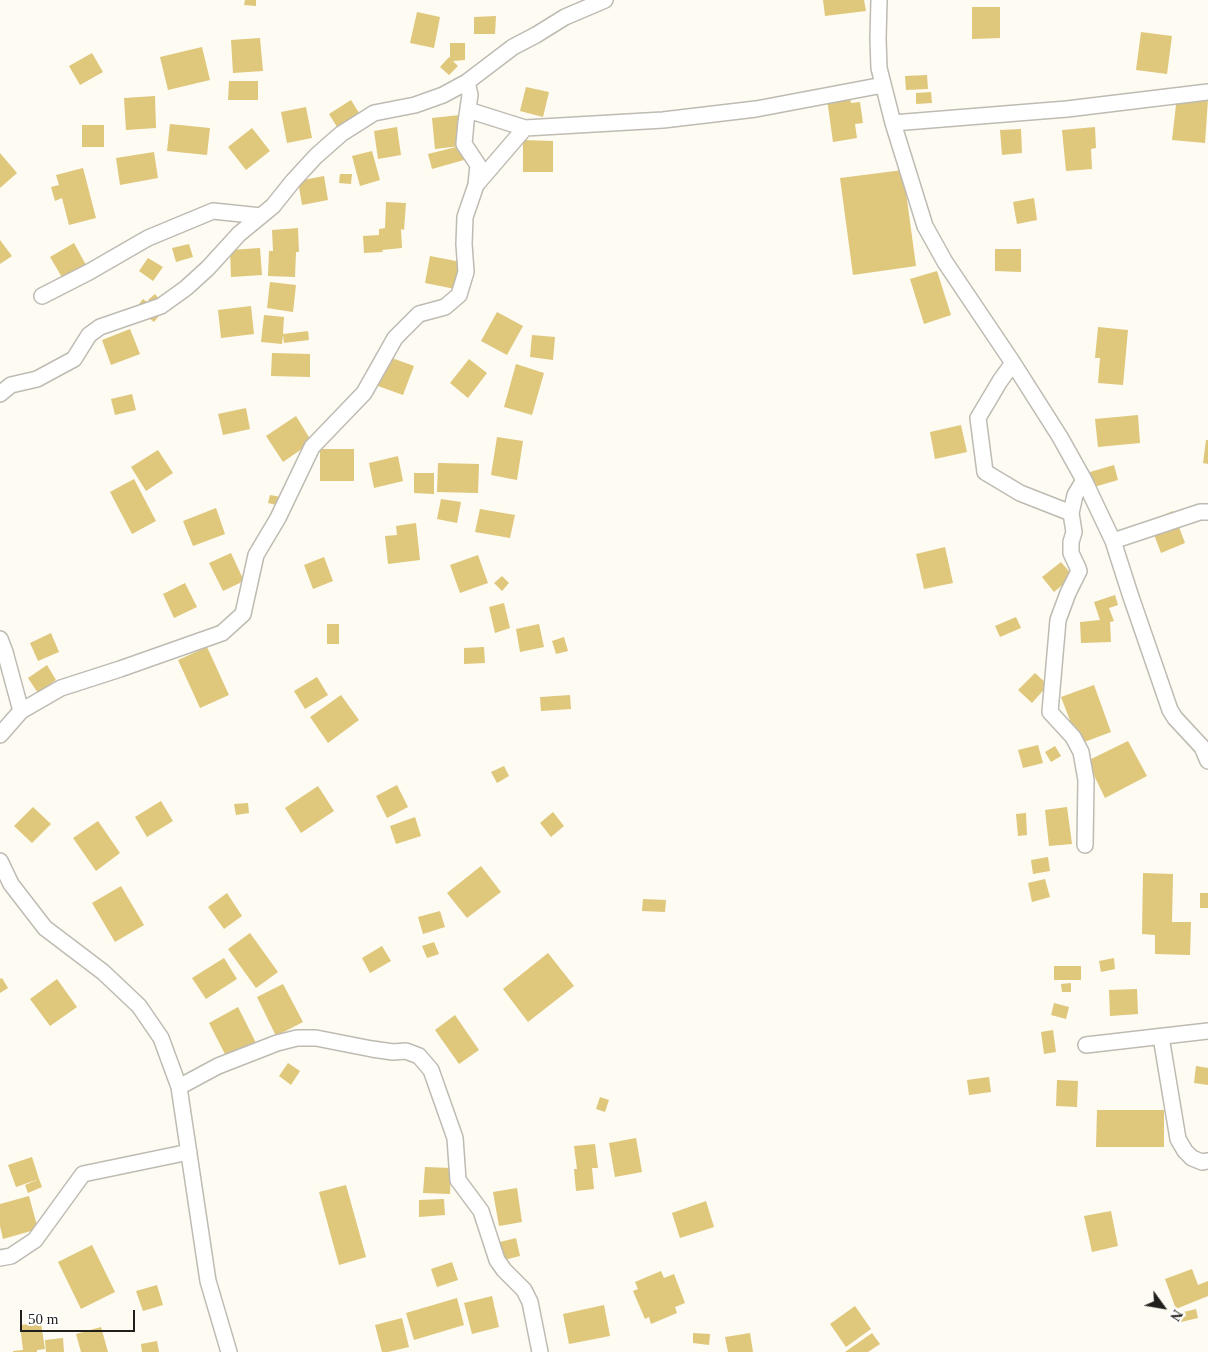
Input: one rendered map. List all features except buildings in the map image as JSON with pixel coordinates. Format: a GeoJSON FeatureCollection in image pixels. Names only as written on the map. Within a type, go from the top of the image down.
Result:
{"type":"FeatureCollection","features":[{"type":"Feature","properties":{"kind":"street"},"geometry":{"type":"LineString","coordinates":[[0,394],[11,385],[37,378],[74,359],[90,335],[100,327],[161,306],[186,288],[208,268],[239,234],[273,206],[316,156],[341,134],[374,113],[415,105],[443,95],[467,82],[514,46],[565,17],[605,0]]}},
{"type":"Feature","properties":{"kind":"street"},"geometry":{"type":"LineString","coordinates":[[879,0],[879,68],[893,123],[925,226],[945,262],[1060,437],[1084,480],[1113,541],[1170,710],[1202,747],[1208,761]]}},
{"type":"Feature","properties":{"kind":"street"},"geometry":{"type":"LineString","coordinates":[[0,735],[21,711],[61,688],[222,633],[243,614],[256,555],[278,518],[312,446],[364,393],[395,338],[419,314],[445,307],[459,295],[466,272],[465,217],[476,185],[478,165],[464,144],[470,95],[467,82]]}},
{"type":"Feature","properties":{"kind":"street"},"geometry":{"type":"LineString","coordinates":[[468,110],[525,128],[663,120],[747,110],[883,85]]}},
{"type":"Feature","properties":{"kind":"street"},"geometry":{"type":"LineString","coordinates":[[893,123],[1067,109],[1208,92]]}},
{"type":"Feature","properties":{"kind":"street"},"geometry":{"type":"LineString","coordinates":[[476,185],[525,128]]}},
{"type":"Feature","properties":{"kind":"street"},"geometry":{"type":"LineString","coordinates":[[42,296],[89,272],[148,238],[213,211],[261,216]]}},
{"type":"Feature","properties":{"kind":"street"},"geometry":{"type":"LineString","coordinates":[[1013,363],[978,418],[985,472],[1020,493],[1072,513]]}},
{"type":"Feature","properties":{"kind":"street"},"geometry":{"type":"LineString","coordinates":[[1084,480],[1074,495],[1072,513],[1074,532],[1071,542],[1071,553],[1079,571],[1058,620],[1050,712],[1073,737],[1082,752],[1086,780],[1086,845]]}},
{"type":"Feature","properties":{"kind":"street"},"geometry":{"type":"LineString","coordinates":[[1113,541],[1200,512],[1208,512]]}},
{"type":"Feature","properties":{"kind":"street"},"geometry":{"type":"LineString","coordinates":[[0,639],[21,711]]}},
{"type":"Feature","properties":{"kind":"street"},"geometry":{"type":"LineString","coordinates":[[0,861],[11,884],[45,928],[103,972],[139,1006],[161,1038],[179,1087],[208,1281],[229,1352]]}},
{"type":"Feature","properties":{"kind":"street"},"geometry":{"type":"LineString","coordinates":[[1086,1045],[1208,1031]]}},
{"type":"Feature","properties":{"kind":"street"},"geometry":{"type":"LineString","coordinates":[[1161,1037],[1178,1139],[1184,1151],[1192,1158],[1202,1162],[1208,1161]]}},
{"type":"Feature","properties":{"kind":"street"},"geometry":{"type":"LineString","coordinates":[[179,1087],[218,1066],[277,1043],[297,1038],[316,1038],[372,1049],[406,1052],[419,1056],[431,1070],[455,1138],[458,1180],[481,1211],[497,1260],[524,1290],[530,1302],[540,1352]]}},
{"type":"Feature","properties":{"kind":"street"},"geometry":{"type":"LineString","coordinates":[[0,1258],[11,1256],[35,1240],[83,1174],[189,1152]]}}]}
